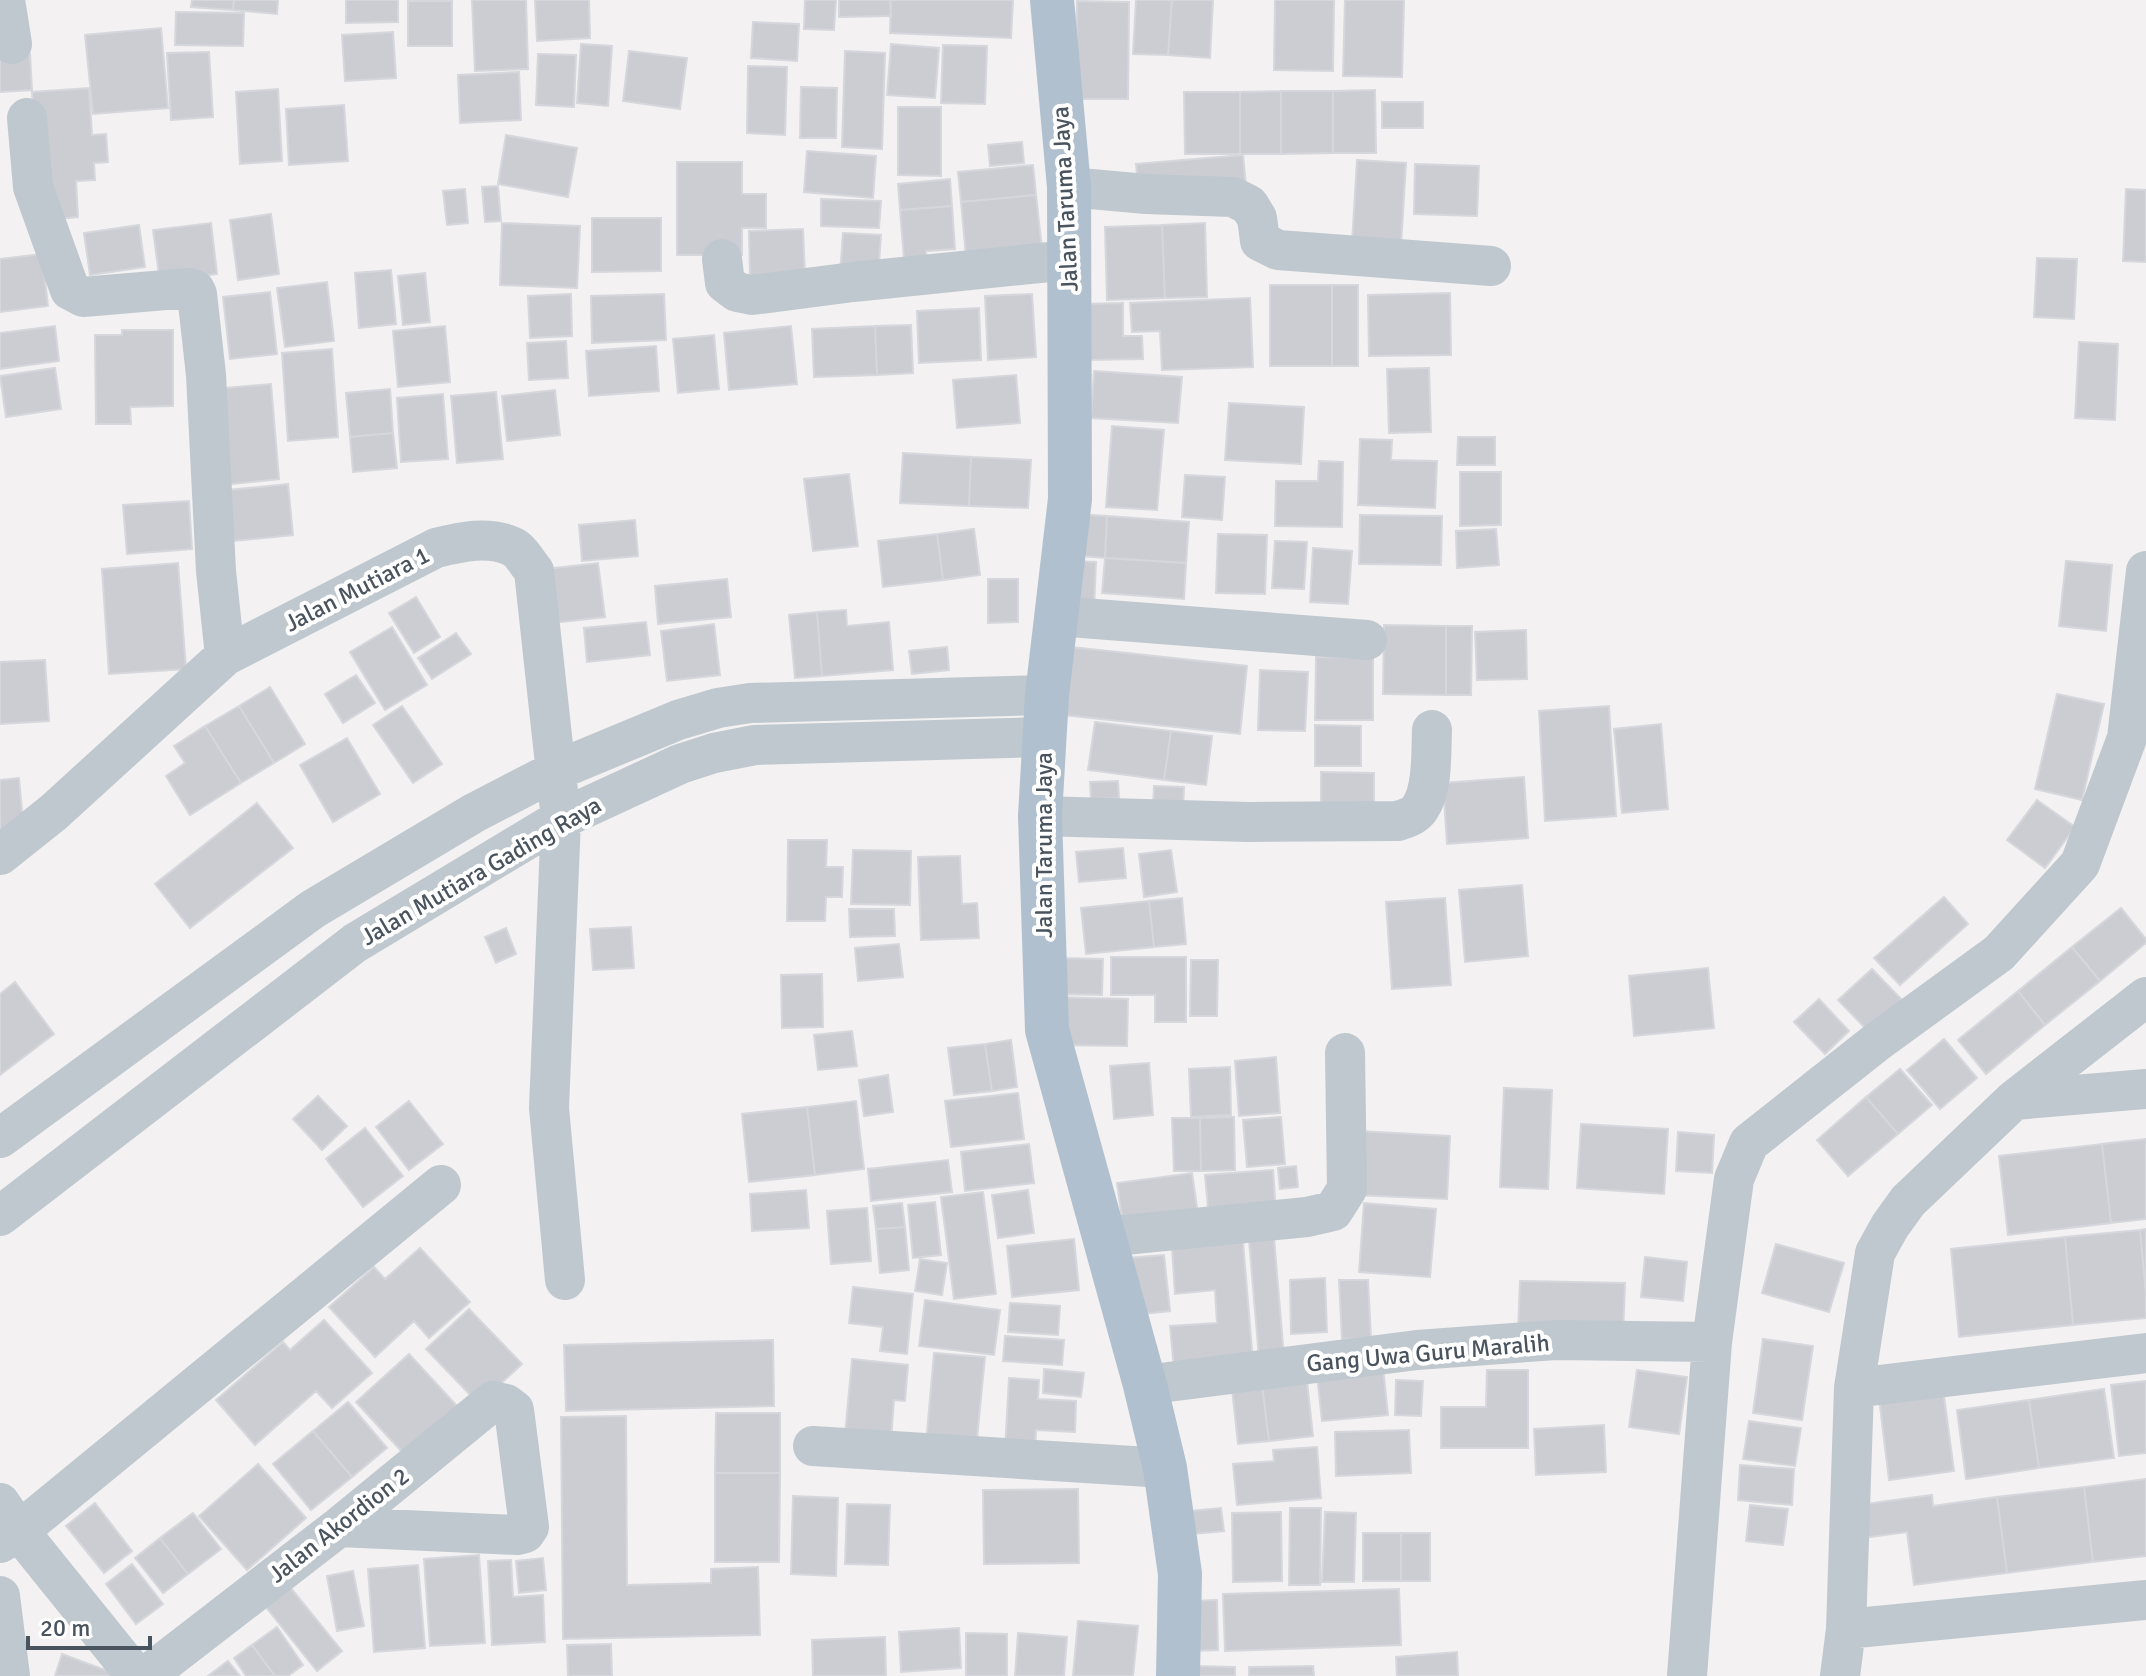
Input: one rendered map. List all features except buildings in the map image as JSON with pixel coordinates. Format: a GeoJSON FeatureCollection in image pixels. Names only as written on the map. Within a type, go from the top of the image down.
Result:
{"type":"FeatureCollection","features":[{"type":"Feature","properties":{"kind":"main road","name":"Jalan Taruma Jaya"},"geometry":{"type":"LineString","coordinates":[[1052,0],[1069,187],[1070,499],[1046,716],[1040,816],[1047,1030],[1165,1468],[1180,1574],[1178,1676]]}},
{"type":"Feature","properties":{"kind":"street"},"geometry":{"type":"LineString","coordinates":[[5,0],[12,44]]}},
{"type":"Feature","properties":{"kind":"street"},"geometry":{"type":"LineString","coordinates":[[27,118],[33,187],[70,290],[83,297],[189,288],[197,294],[206,375],[216,571],[225,656]]}},
{"type":"Feature","properties":{"kind":"street"},"geometry":{"type":"LineString","coordinates":[[1069,187],[1233,197],[1249,205],[1257,218],[1260,241],[1278,250],[1491,266]]}},
{"type":"Feature","properties":{"kind":"street"},"geometry":{"type":"LineString","coordinates":[[722,259],[725,283],[737,292],[752,295],[1070,260]]}},
{"type":"Feature","properties":{"kind":"street","name":"Jalan Mutiara 1"},"geometry":{"type":"LineString","coordinates":[[0,855],[54,812],[225,656],[436,548],[466,541],[495,542],[515,548],[534,571],[561,819],[549,1108],[565,1280]]}},
{"type":"Feature","properties":{"kind":"street"},"geometry":{"type":"LineString","coordinates":[[1687,1676],[1712,1342],[1734,1179],[1749,1143],[1878,1041],[1999,953],[2080,864],[2127,738],[2146,571]]}},
{"type":"Feature","properties":{"kind":"street"},"geometry":{"type":"LineString","coordinates":[[1057,616],[1367,640]]}},
{"type":"Feature","properties":{"kind":"street"},"geometry":{"type":"LineString","coordinates":[[750,703],[755,745]]}},
{"type":"Feature","properties":{"kind":"street","name":"Jalan Mutiara Gading Raya"},"geometry":{"type":"LineString","coordinates":[[0,1138],[313,909],[474,813],[555,771],[678,720],[718,708],[750,703],[1046,716]]}},
{"type":"Feature","properties":{"kind":"street","name":"Jalan Mutiara Gading Raya"},"geometry":{"type":"LineString","coordinates":[[0,1216],[355,943],[561,819],[680,764],[714,753],[755,745],[1046,716]]}},
{"type":"Feature","properties":{"kind":"street"},"geometry":{"type":"LineString","coordinates":[[1040,816],[1248,822],[1398,821],[1410,817],[1423,802],[1431,767],[1432,730]]}},
{"type":"Feature","properties":{"kind":"street"},"geometry":{"type":"LineString","coordinates":[[1840,1676],[1846,1629],[1854,1388],[1875,1253],[1908,1201],[2014,1100],[2146,997]]}},
{"type":"Feature","properties":{"kind":"street"},"geometry":{"type":"LineString","coordinates":[[1104,1237],[1307,1217],[1333,1211],[1347,1189],[1345,1053]]}},
{"type":"Feature","properties":{"kind":"street"},"geometry":{"type":"LineString","coordinates":[[2014,1100],[2146,1089]]}},
{"type":"Feature","properties":{"kind":"street"},"geometry":{"type":"LineString","coordinates":[[136,1676],[6,1526],[441,1185]]}},
{"type":"Feature","properties":{"kind":"street","name":"Gang Uwa Guru Maralih"},"geometry":{"type":"LineString","coordinates":[[1145,1385],[1417,1350],[1556,1340],[1712,1342]]}},
{"type":"Feature","properties":{"kind":"street"},"geometry":{"type":"LineString","coordinates":[[1854,1388],[2146,1353]]}},
{"type":"Feature","properties":{"kind":"street","name":"Jalan Akordion 2"},"geometry":{"type":"LineString","coordinates":[[146,1676],[339,1527],[493,1401],[514,1410],[529,1527],[525,1533],[339,1527]]}},
{"type":"Feature","properties":{"kind":"street"},"geometry":{"type":"LineString","coordinates":[[813,1446],[1165,1468]]}},
{"type":"Feature","properties":{"kind":"street"},"geometry":{"type":"LineString","coordinates":[[0,1596],[10,1676]]}},
{"type":"Feature","properties":{"kind":"street"},"geometry":{"type":"LineString","coordinates":[[1846,1629],[2146,1600]]}}]}
